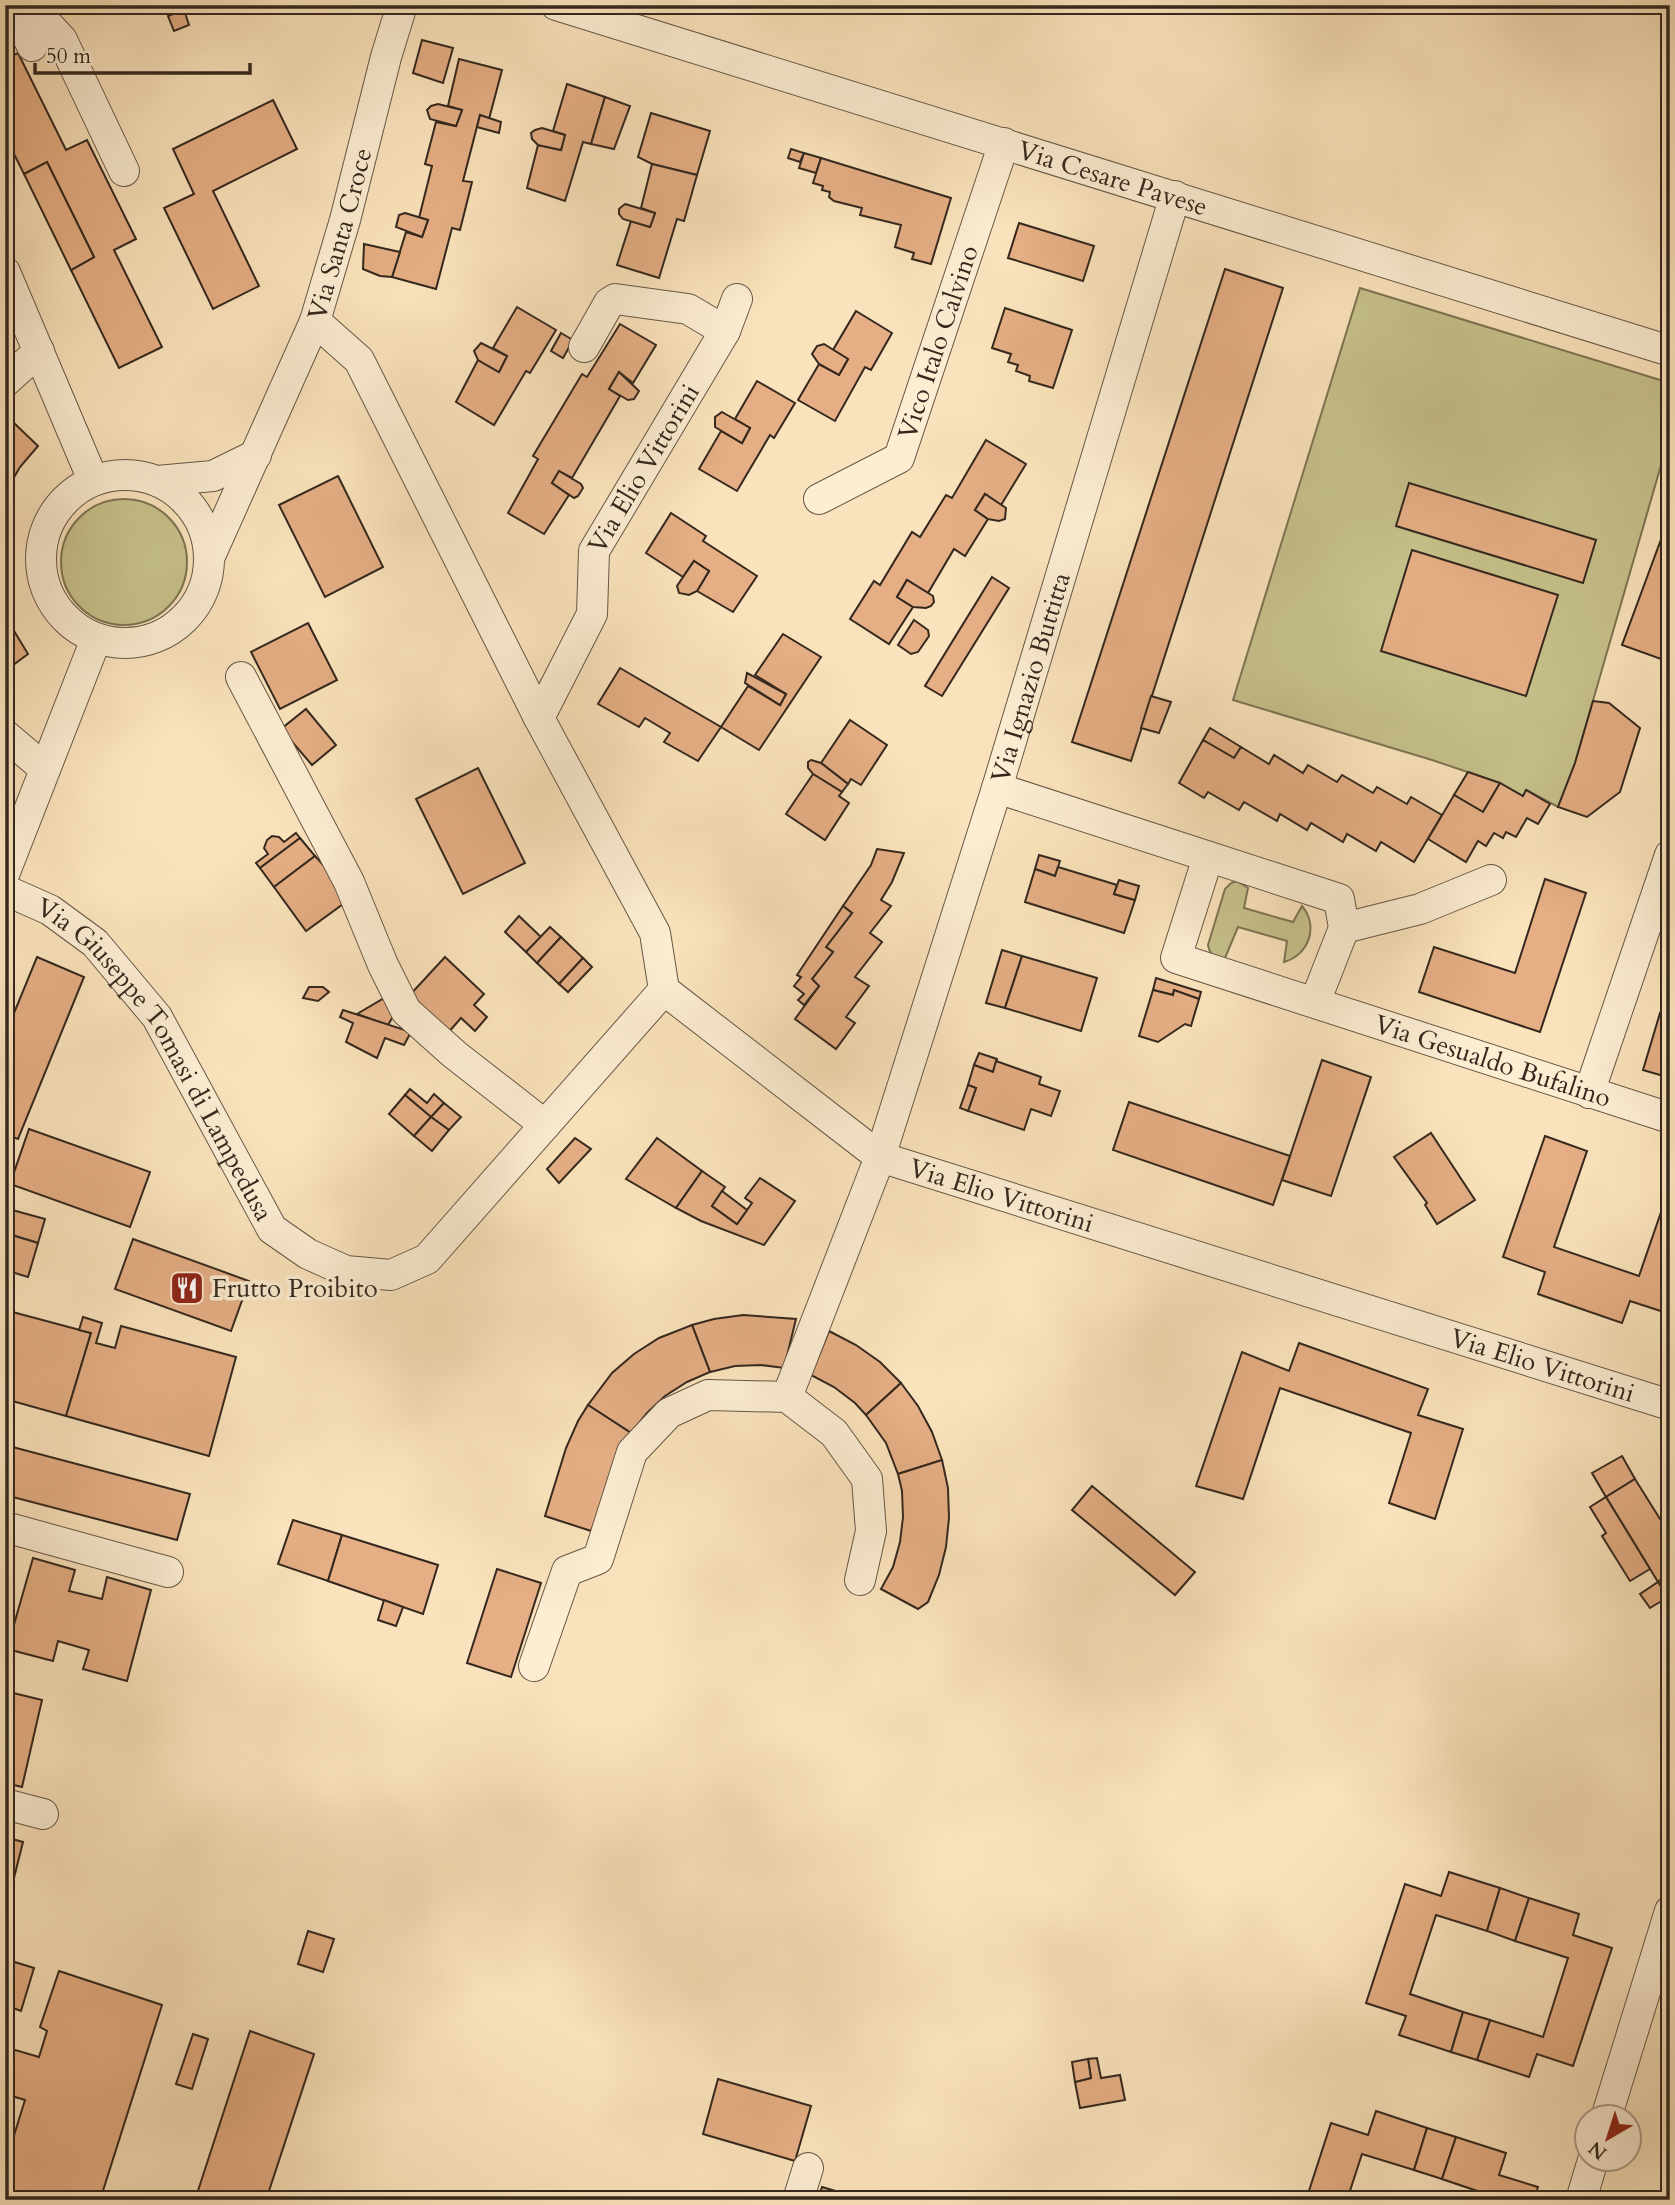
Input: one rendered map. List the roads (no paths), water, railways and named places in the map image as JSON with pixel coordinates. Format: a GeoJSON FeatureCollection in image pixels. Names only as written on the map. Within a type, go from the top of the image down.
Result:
{"type":"FeatureCollection","features":[{"type":"Feature","properties":{"kind":"street"},"geometry":{"type":"LineString","coordinates":[[12,5],[29,39],[49,26],[62,40],[124,171]]}},
{"type":"Feature","properties":{"kind":"street","name":"Via Santa Croce"},"geometry":{"type":"LineString","coordinates":[[210,556],[315,321],[345,220],[402,5]]}},
{"type":"Feature","properties":{"kind":"street","name":"Via Cesare Pavese"},"geometry":{"type":"LineString","coordinates":[[556,5],[1670,351]]}},
{"type":"Feature","properties":{"kind":"street","name":"Vico Italo Calvino"},"geometry":{"type":"LineString","coordinates":[[819,499],[899,457],[1004,143]]}},
{"type":"Feature","properties":{"kind":"street","name":"Via Ignazio Buttitta"},"geometry":{"type":"LineString","coordinates":[[787,1397],[880,1157],[997,788],[1175,196]]}},
{"type":"Feature","properties":{"kind":"street"},"geometry":{"type":"LineString","coordinates":[[7,280],[93,480]]}},
{"type":"Feature","properties":{"kind":"street"},"geometry":{"type":"LineString","coordinates":[[584,347],[609,303],[615,299],[688,309],[725,331]]}},
{"type":"Feature","properties":{"kind":"street","name":"Via Elio Vittorini"},"geometry":{"type":"LineString","coordinates":[[540,719],[592,614],[594,551],[725,331],[737,299]]}},
{"type":"Feature","properties":{"kind":"street"},"geometry":{"type":"LineString","coordinates":[[315,321],[359,360],[540,719],[655,933],[664,990]]}},
{"type":"Feature","properties":{"kind":"street"},"geometry":{"type":"LineString","coordinates":[[5,382],[39,351]]}},
{"type":"Feature","properties":{"kind":"street"},"geometry":{"type":"LineString","coordinates":[[158,481],[213,475],[256,455]]}},
{"type":"Feature","properties":{"kind":"street"},"geometry":{"type":"LineString","coordinates":[[115,475],[136,475],[158,481],[178,493],[195,511],[205,532],[210,556],[207,580],[198,604],[179,625],[153,639],[125,644],[96,639],[71,625],[52,602],[42,575],[41,546],[51,518],[69,495],[93,480],[115,475]]}},
{"type":"Feature","properties":{"kind":"street"},"geometry":{"type":"LineString","coordinates":[[5,872],[96,639]]}},
{"type":"Feature","properties":{"kind":"street"},"geometry":{"type":"LineString","coordinates":[[241,677],[349,882],[383,965],[406,1011],[454,1054],[545,1125]]}},
{"type":"Feature","properties":{"kind":"street"},"geometry":{"type":"LineString","coordinates":[[5,735],[45,769]]}},
{"type":"Feature","properties":{"kind":"street"},"geometry":{"type":"LineString","coordinates":[[997,788],[1339,899],[1344,928],[1315,1002]]}},
{"type":"Feature","properties":{"kind":"street"},"geometry":{"type":"LineString","coordinates":[[1589,1093],[1670,855]]}},
{"type":"Feature","properties":{"kind":"street","name":"Via Gesualdo Bufalino"},"geometry":{"type":"LineString","coordinates":[[1208,858],[1176,958],[1670,1118]]}},
{"type":"Feature","properties":{"kind":"street"},"geometry":{"type":"LineString","coordinates":[[1344,928],[1420,909],[1491,880]]}},
{"type":"Feature","properties":{"kind":"street","name":"Via Giuseppe Tomasi di Lampedusa"},"geometry":{"type":"LineString","coordinates":[[5,890],[50,910],[96,943],[157,1017],[272,1229],[308,1254],[346,1271],[391,1275],[427,1259],[664,990]]}},
{"type":"Feature","properties":{"kind":"street","name":"Via Elio Vittorini"},"geometry":{"type":"LineString","coordinates":[[664,990],[880,1157],[1670,1405]]}},
{"type":"Feature","properties":{"kind":"street"},"geometry":{"type":"LineString","coordinates":[[534,1666],[567,1571],[597,1559],[632,1452],[669,1413],[708,1395],[787,1397],[834,1433],[867,1479],[871,1531],[860,1580]]}},
{"type":"Feature","properties":{"kind":"street"},"geometry":{"type":"LineString","coordinates":[[5,1527],[169,1572]]}},
{"type":"Feature","properties":{"kind":"street"},"geometry":{"type":"LineString","coordinates":[[5,1804],[43,1814]]}},
{"type":"Feature","properties":{"kind":"street"},"geometry":{"type":"LineString","coordinates":[[1610,2104],[1670,1911]]}},
{"type":"Feature","properties":{"kind":"street"},"geometry":{"type":"LineString","coordinates":[[798,2200],[808,2168]]}},
{"type":"Feature","properties":{"kind":"street"},"geometry":{"type":"LineString","coordinates":[[1581,2200],[1589,2174]]}},
{"type":"Feature","properties":{"kind":"place","name":"Frutto Proibito"},"geometry":{"type":"Point","coordinates":[187,1288]}}]}
